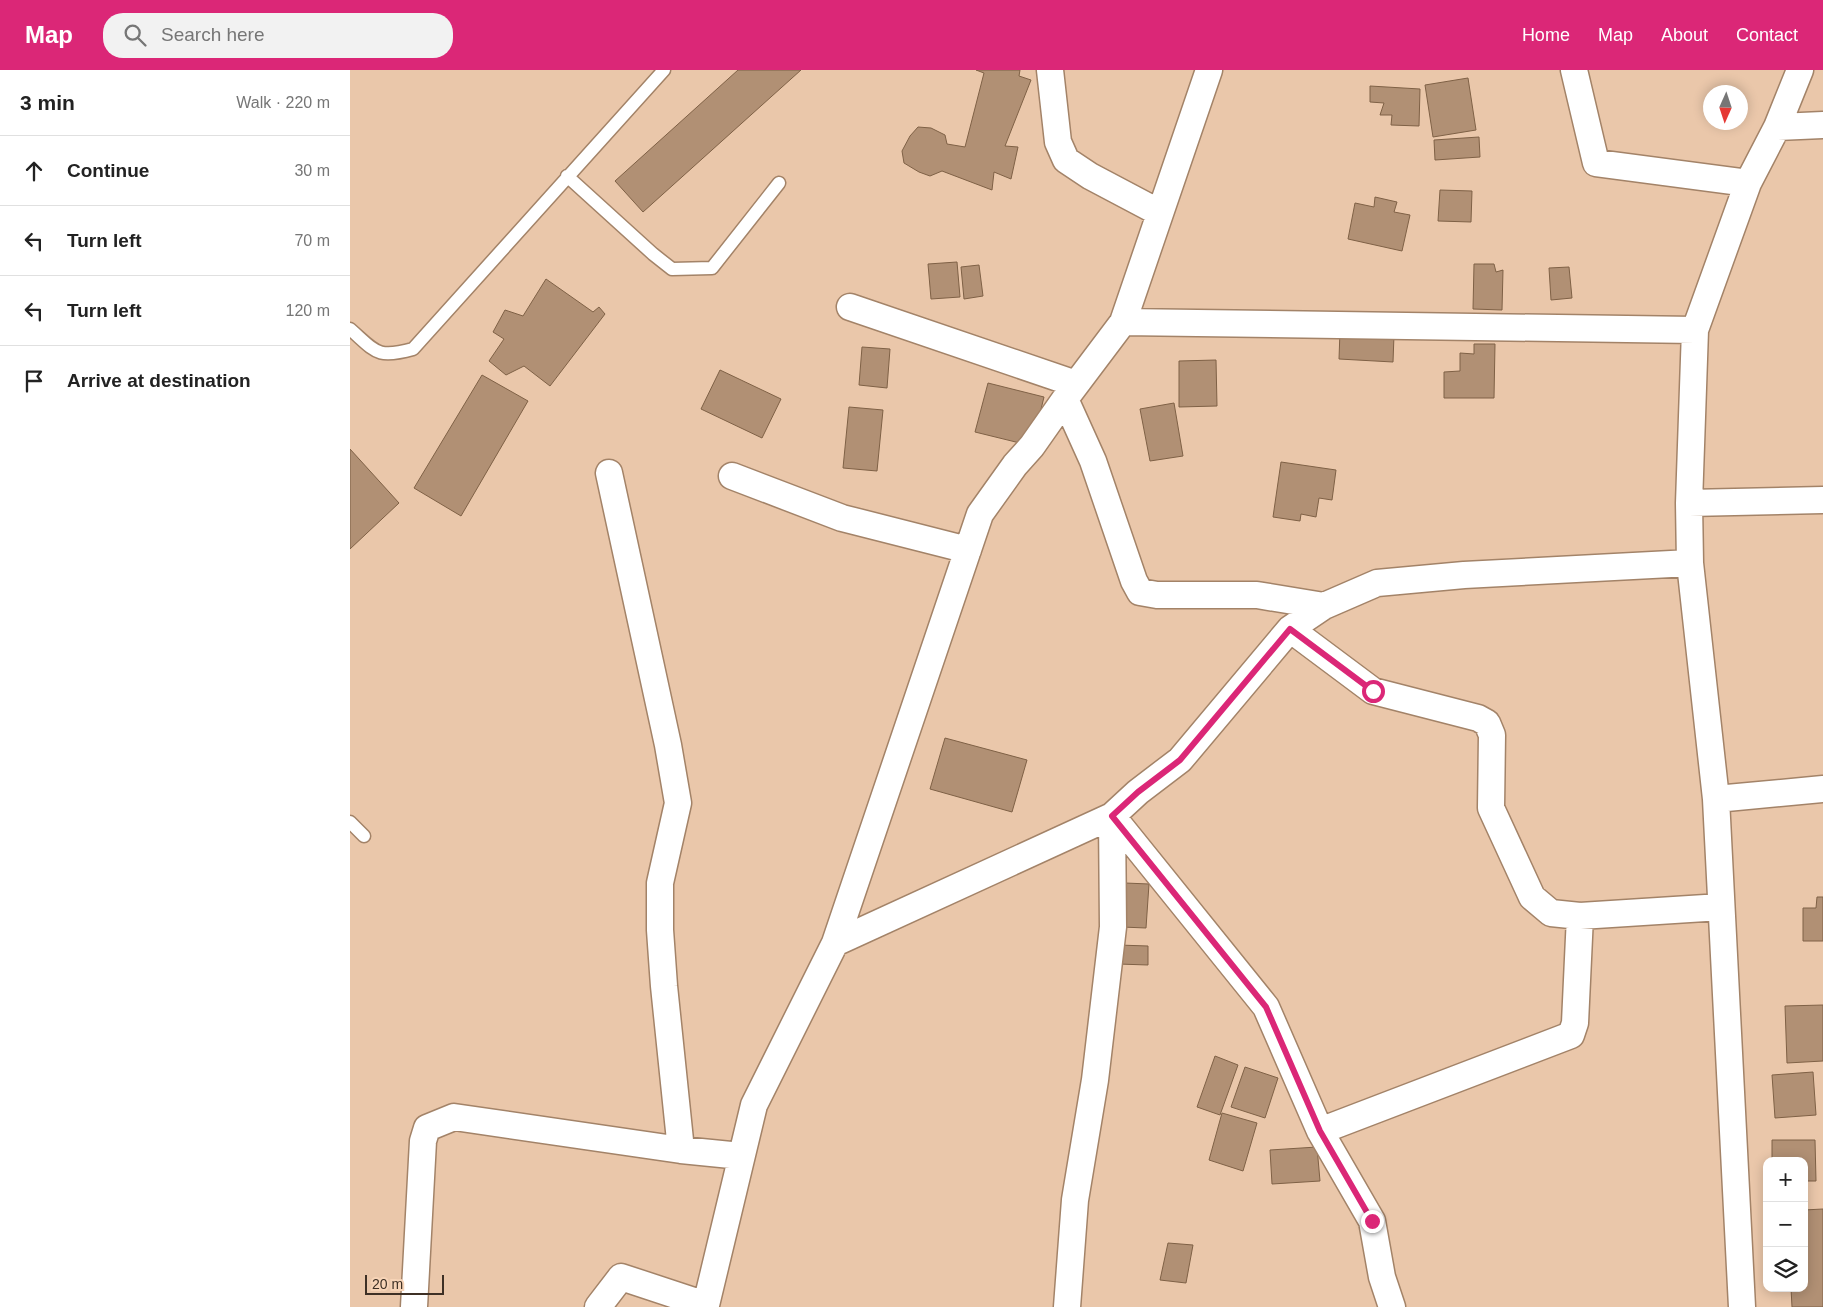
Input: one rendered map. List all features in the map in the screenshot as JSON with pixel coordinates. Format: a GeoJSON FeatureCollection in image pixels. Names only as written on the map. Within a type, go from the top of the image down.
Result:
{"type":"FeatureCollection","features":[{"type":"Feature","properties":{"kind":"street"},"geometry":{"type":"LineString","coordinates":[[1050,70],[1058,142],[1066,160],[1090,176],[1160,213]]}},
{"type":"Feature","properties":{"kind":"street"},"geometry":{"type":"LineString","coordinates":[[598,1307],[621,1277],[711,1306],[741,1156],[754,1105],[835,944],[980,514],[1123,322],[1209,70]]}},
{"type":"Feature","properties":{"kind":"street"},"geometry":{"type":"LineString","coordinates":[[1574,70],[1596,162],[1748,183]]}},
{"type":"Feature","properties":{"kind":"street"},"geometry":{"type":"LineString","coordinates":[[1742,1307],[1716,799],[1690,564],[1689,503],[1694,330],[1748,183],[1777,127],[1800,70]]}},
{"type":"Feature","properties":{"kind":"street"},"geometry":{"type":"LineString","coordinates":[[1777,127],[1823,125]]}},
{"type":"Feature","properties":{"kind":"street"},"geometry":{"type":"LineString","coordinates":[[850,307],[1071,391]]}},
{"type":"Feature","properties":{"kind":"street"},"geometry":{"type":"LineString","coordinates":[[1123,322],[1694,330]]}},
{"type":"Feature","properties":{"kind":"street"},"geometry":{"type":"LineString","coordinates":[[1071,391],[1134,581],[1140,592],[1158,595],[1257,595],[1324,606]]}},
{"type":"Feature","properties":{"kind":"street"},"geometry":{"type":"LineString","coordinates":[[609,473],[668,745],[678,803],[660,884],[660,920],[664,986],[681,1150]]}},
{"type":"Feature","properties":{"kind":"street"},"geometry":{"type":"LineString","coordinates":[[732,476],[842,518],[968,550]]}},
{"type":"Feature","properties":{"kind":"street"},"geometry":{"type":"LineString","coordinates":[[1689,503],[1823,500]]}},
{"type":"Feature","properties":{"kind":"street"},"geometry":{"type":"LineString","coordinates":[[835,944],[1112,816],[1138,792],[1180,760],[1290,629],[1324,606],[1377,583],[1464,575],[1690,564]]}},
{"type":"Feature","properties":{"kind":"street"},"geometry":{"type":"LineString","coordinates":[[1290,629],[1373,691],[1478,718],[1487,723],[1492,735],[1491,808],[1532,897],[1551,913],[1580,916],[1721,907]]}},
{"type":"Feature","properties":{"kind":"street"},"geometry":{"type":"LineString","coordinates":[[1716,799],[1823,790]]}},
{"type":"Feature","properties":{"kind":"street"},"geometry":{"type":"LineString","coordinates":[[1112,816],[1266,1007],[1320,1131],[1372,1221],[1382,1276],[1392,1307]]}},
{"type":"Feature","properties":{"kind":"street"},"geometry":{"type":"LineString","coordinates":[[1067,1307],[1075,1200],[1095,1080],[1113,927],[1112,816]]}},
{"type":"Feature","properties":{"kind":"street"},"geometry":{"type":"LineString","coordinates":[[1320,1131],[1571,1035],[1575,1023],[1580,916]]}},
{"type":"Feature","properties":{"kind":"street"},"geometry":{"type":"LineString","coordinates":[[414,1307],[423,1142],[427,1128],[454,1117],[681,1150],[741,1156]]}},
{"type":"Feature","properties":{"kind":"lane"},"geometry":{"type":"LineString","coordinates":[[350,329],[377,352],[394,354],[413,349],[664,70]]}},
{"type":"Feature","properties":{"kind":"lane"},"geometry":{"type":"LineString","coordinates":[[567,176],[672,269],[712,268],[780,183]]}},
{"type":"Feature","properties":{"kind":"lane"},"geometry":{"type":"LineString","coordinates":[[350,822],[364,836]]}},
{"type":"Feature","properties":{"kind":"building"},"geometry":{"type":"Polygon","coordinates":[[[738,70],[801,70],[643,212],[615,181],[738,70]]]}},
{"type":"Feature","properties":{"kind":"building"},"geometry":{"type":"Polygon","coordinates":[[[976,70],[1020,70],[1019,76],[1031,80],[1005,146],[1018,147],[1011,179],[994,172],[992,190],[942,171],[930,176],[919,172],[904,163],[902,151],[910,136],[918,127],[931,128],[945,135],[947,144],[965,147],[984,73],[976,70]]]}},
{"type":"Feature","properties":{"kind":"building"},"geometry":{"type":"Polygon","coordinates":[[[1468,78],[1476,130],[1433,137],[1425,85],[1468,78]]]}},
{"type":"Feature","properties":{"kind":"building"},"geometry":{"type":"Polygon","coordinates":[[[1370,86],[1420,89],[1419,126],[1391,125],[1392,115],[1380,115],[1384,103],[1370,102],[1370,86]]]}},
{"type":"Feature","properties":{"kind":"building"},"geometry":{"type":"Polygon","coordinates":[[[1479,137],[1480,157],[1435,160],[1434,140],[1479,137]]]}},
{"type":"Feature","properties":{"kind":"building"},"geometry":{"type":"Polygon","coordinates":[[[1440,190],[1472,191],[1471,222],[1438,221],[1440,190]]]}},
{"type":"Feature","properties":{"kind":"building"},"geometry":{"type":"Polygon","coordinates":[[[1375,197],[1397,202],[1394,212],[1410,215],[1402,251],[1348,239],[1355,203],[1374,207],[1375,197]]]}},
{"type":"Feature","properties":{"kind":"building"},"geometry":{"type":"Polygon","coordinates":[[[957,262],[960,297],[931,299],[928,264],[957,262]]]}},
{"type":"Feature","properties":{"kind":"building"},"geometry":{"type":"Polygon","coordinates":[[[1474,264],[1494,264],[1496,272],[1503,270],[1502,310],[1473,309],[1474,264]]]}},
{"type":"Feature","properties":{"kind":"building"},"geometry":{"type":"Polygon","coordinates":[[[979,265],[983,296],[964,299],[961,267],[979,265]]]}},
{"type":"Feature","properties":{"kind":"building"},"geometry":{"type":"Polygon","coordinates":[[[1569,267],[1572,298],[1551,300],[1549,268],[1569,267]]]}},
{"type":"Feature","properties":{"kind":"building"},"geometry":{"type":"Polygon","coordinates":[[[546,279],[593,312],[599,307],[605,314],[550,386],[524,366],[506,375],[489,361],[504,339],[493,332],[505,310],[523,316],[546,279]]]}},
{"type":"Feature","properties":{"kind":"building"},"geometry":{"type":"Polygon","coordinates":[[[1340,331],[1394,335],[1393,362],[1339,359],[1340,331]]]}},
{"type":"Feature","properties":{"kind":"building"},"geometry":{"type":"Polygon","coordinates":[[[1474,344],[1495,344],[1494,398],[1444,398],[1444,372],[1460,371],[1460,353],[1474,354],[1474,344]]]}},
{"type":"Feature","properties":{"kind":"building"},"geometry":{"type":"Polygon","coordinates":[[[862,347],[890,349],[887,388],[859,385],[862,347]]]}},
{"type":"Feature","properties":{"kind":"building"},"geometry":{"type":"Polygon","coordinates":[[[1216,360],[1217,406],[1179,407],[1179,361],[1216,360]]]}},
{"type":"Feature","properties":{"kind":"building"},"geometry":{"type":"Polygon","coordinates":[[[720,370],[781,399],[762,438],[701,409],[720,370]]]}},
{"type":"Feature","properties":{"kind":"building"},"geometry":{"type":"Polygon","coordinates":[[[482,375],[528,401],[461,516],[414,488],[482,375]]]}},
{"type":"Feature","properties":{"kind":"building"},"geometry":{"type":"Polygon","coordinates":[[[988,383],[1044,397],[1032,446],[975,432],[988,383]]]}},
{"type":"Feature","properties":{"kind":"building"},"geometry":{"type":"Polygon","coordinates":[[[1174,403],[1183,456],[1150,461],[1140,409],[1174,403]]]}},
{"type":"Feature","properties":{"kind":"building"},"geometry":{"type":"Polygon","coordinates":[[[849,407],[883,410],[877,471],[843,468],[849,407]]]}},
{"type":"Feature","properties":{"kind":"building"},"geometry":{"type":"Polygon","coordinates":[[[350,449],[399,503],[350,549],[350,449]]]}},
{"type":"Feature","properties":{"kind":"building"},"geometry":{"type":"Polygon","coordinates":[[[1281,462],[1336,470],[1332,500],[1319,498],[1316,517],[1301,514],[1300,521],[1273,517],[1281,462]]]}},
{"type":"Feature","properties":{"kind":"building"},"geometry":{"type":"Polygon","coordinates":[[[945,738],[1027,760],[1012,812],[930,789],[945,738]]]}},
{"type":"Feature","properties":{"kind":"building"},"geometry":{"type":"Polygon","coordinates":[[[1125,883],[1149,884],[1146,928],[1122,927],[1125,883]]]}},
{"type":"Feature","properties":{"kind":"building"},"geometry":{"type":"Polygon","coordinates":[[[1817,897],[1823,897],[1823,941],[1803,941],[1803,908],[1816,908],[1817,897]]]}},
{"type":"Feature","properties":{"kind":"building"},"geometry":{"type":"Polygon","coordinates":[[[1118,945],[1148,946],[1148,965],[1118,964],[1118,945]]]}},
{"type":"Feature","properties":{"kind":"building"},"geometry":{"type":"Polygon","coordinates":[[[1823,1005],[1823,1061],[1787,1063],[1785,1006],[1823,1005]]]}},
{"type":"Feature","properties":{"kind":"building"},"geometry":{"type":"Polygon","coordinates":[[[1215,1056],[1238,1065],[1220,1115],[1197,1107],[1215,1056]]]}},
{"type":"Feature","properties":{"kind":"building"},"geometry":{"type":"Polygon","coordinates":[[[1245,1067],[1278,1078],[1265,1118],[1231,1107],[1245,1067]]]}},
{"type":"Feature","properties":{"kind":"building"},"geometry":{"type":"Polygon","coordinates":[[[1813,1072],[1816,1115],[1775,1118],[1772,1075],[1813,1072]]]}},
{"type":"Feature","properties":{"kind":"building"},"geometry":{"type":"Polygon","coordinates":[[[1222,1113],[1257,1123],[1243,1171],[1209,1160],[1222,1113]]]}},
{"type":"Feature","properties":{"kind":"building"},"geometry":{"type":"Polygon","coordinates":[[[1772,1140],[1815,1140],[1816,1181],[1808,1181],[1808,1157],[1772,1157],[1772,1140]]]}},
{"type":"Feature","properties":{"kind":"building"},"geometry":{"type":"Polygon","coordinates":[[[1317,1147],[1320,1181],[1272,1184],[1270,1150],[1317,1147]]]}},
{"type":"Feature","properties":{"kind":"building"},"geometry":{"type":"Polygon","coordinates":[[[1823,1209],[1823,1307],[1792,1307],[1791,1292],[1808,1292],[1808,1210],[1823,1209]]]}},
{"type":"Feature","properties":{"kind":"building"},"geometry":{"type":"Polygon","coordinates":[[[1168,1243],[1193,1245],[1186,1283],[1160,1280],[1168,1243]]]}},
{"type":"Feature","properties":{"kind":"route"},"geometry":{"type":"LineString","coordinates":[[1372,1221],[1320,1131],[1266,1007],[1112,816],[1138,792],[1180,760],[1290,629],[1373,691]]}}]}
